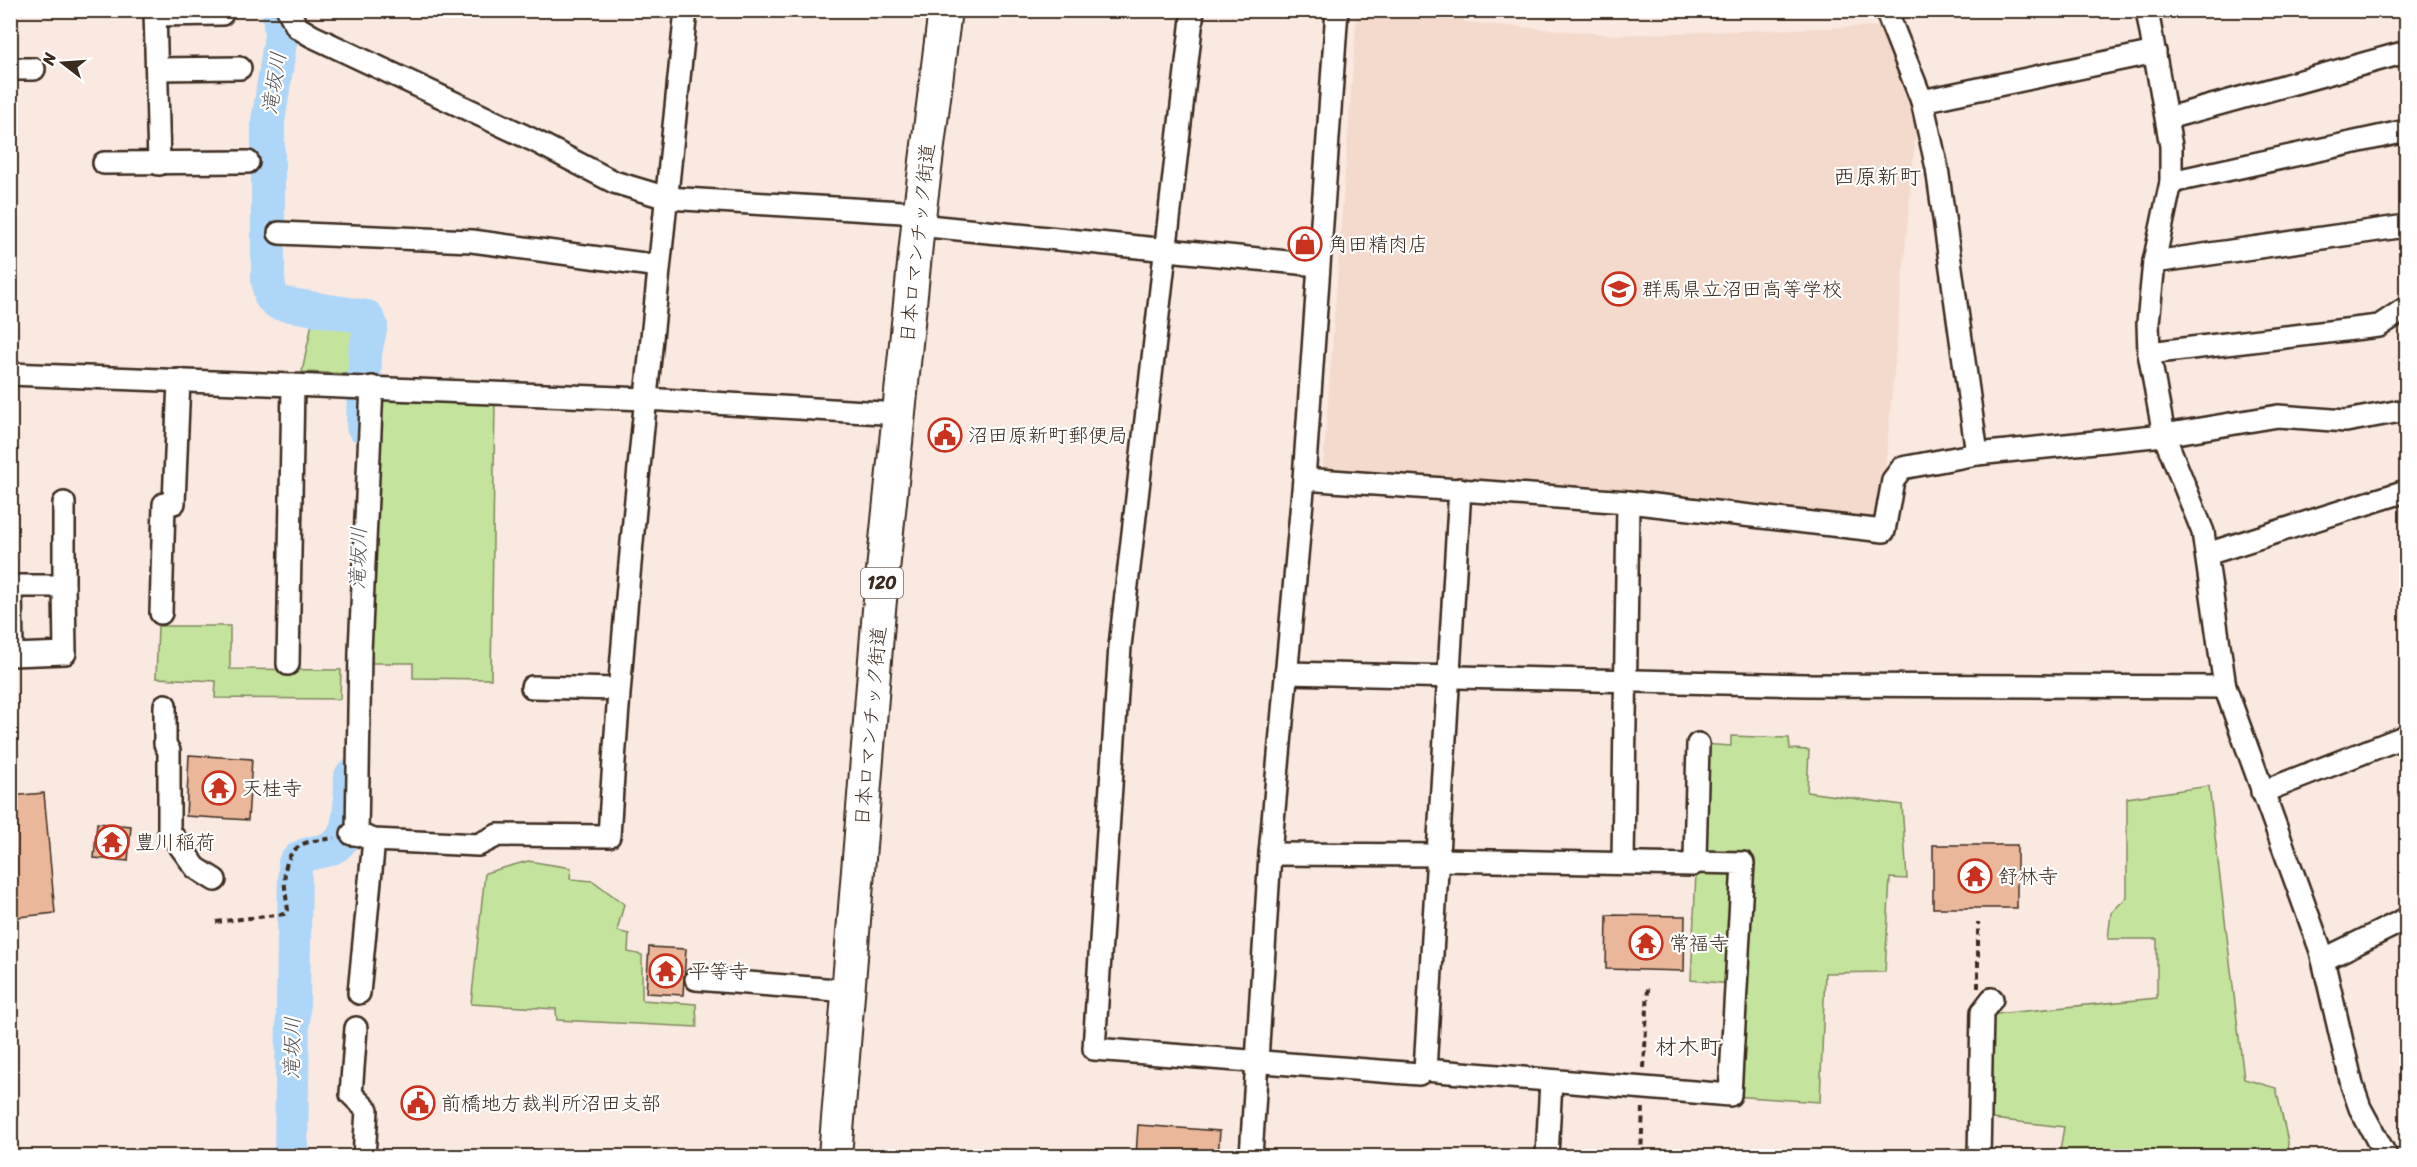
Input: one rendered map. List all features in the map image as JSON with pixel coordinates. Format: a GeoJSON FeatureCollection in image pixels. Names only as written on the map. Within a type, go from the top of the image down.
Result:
{"type":"FeatureCollection","features":[{"type":"Feature","properties":{"kind":"highway","name":"日本ロマンチック街道"},"geometry":{"type":"LineString","coordinates":[[836,1156],[879,610],[919,219],[945,10]]}},
{"type":"Feature","properties":{"kind":"street"},"geometry":{"type":"LineString","coordinates":[[288,10],[297,27],[312,36],[533,140],[614,182],[667,198],[919,219],[1166,250],[1318,265]]}},
{"type":"Feature","properties":{"kind":"street"},"geometry":{"type":"LineString","coordinates":[[354,837],[478,845],[498,835],[609,836],[618,689],[645,399],[686,10]]}},
{"type":"Feature","properties":{"kind":"street"},"geometry":{"type":"LineString","coordinates":[[1193,10],[1120,646],[1094,1049],[1419,1074],[1425,1070],[1730,1095],[1743,863],[1694,862]]}},
{"type":"Feature","properties":{"kind":"street"},"geometry":{"type":"LineString","coordinates":[[1251,1156],[1270,854],[1304,479],[1337,10]]}},
{"type":"Feature","properties":{"kind":"street"},"geometry":{"type":"LineString","coordinates":[[2147,10],[2168,118],[2171,182],[2154,262],[2148,323],[2149,353],[2164,435],[2203,532],[2225,687],[2323,960],[2352,1085],[2360,1108],[2386,1156]]}},
{"type":"Feature","properties":{"kind":"street"},"geometry":{"type":"LineString","coordinates":[[1894,12],[1922,101],[1937,168],[1977,454]]}},
{"type":"Feature","properties":{"kind":"street"},"geometry":{"type":"LineString","coordinates":[[159,164],[155,13],[222,14]]}},
{"type":"Feature","properties":{"kind":"street"},"geometry":{"type":"LineString","coordinates":[[1922,101],[2155,52]]}},
{"type":"Feature","properties":{"kind":"street"},"geometry":{"type":"LineString","coordinates":[[2168,118],[2406,52]]}},
{"type":"Feature","properties":{"kind":"street"},"geometry":{"type":"LineString","coordinates":[[157,69],[240,68]]}},
{"type":"Feature","properties":{"kind":"street"},"geometry":{"type":"LineString","coordinates":[[10,69],[34,69]]}},
{"type":"Feature","properties":{"kind":"street"},"geometry":{"type":"LineString","coordinates":[[2171,182],[2406,131]]}},
{"type":"Feature","properties":{"kind":"street"},"geometry":{"type":"LineString","coordinates":[[104,163],[248,162]]}},
{"type":"Feature","properties":{"kind":"street"},"geometry":{"type":"LineString","coordinates":[[2154,262],[2406,226]]}},
{"type":"Feature","properties":{"kind":"street"},"geometry":{"type":"LineString","coordinates":[[279,233],[472,241],[659,266]]}},
{"type":"Feature","properties":{"kind":"street"},"geometry":{"type":"LineString","coordinates":[[2149,353],[2379,326],[2406,308]]}},
{"type":"Feature","properties":{"kind":"street"},"geometry":{"type":"LineString","coordinates":[[10,374],[645,399],[900,414]]}},
{"type":"Feature","properties":{"kind":"street"},"geometry":{"type":"LineString","coordinates":[[160,613],[164,504],[174,503],[179,380]]}},
{"type":"Feature","properties":{"kind":"street"},"geometry":{"type":"LineString","coordinates":[[288,664],[293,385]]}},
{"type":"Feature","properties":{"kind":"street"},"geometry":{"type":"LineString","coordinates":[[359,993],[354,837],[360,651],[363,387]]}},
{"type":"Feature","properties":{"kind":"street"},"geometry":{"type":"LineString","coordinates":[[1304,479],[1628,502],[1884,531],[1893,480],[1902,468],[1977,454],[2164,435],[2278,416],[2346,421],[2406,410]]}},
{"type":"Feature","properties":{"kind":"street"},"geometry":{"type":"LineString","coordinates":[[1425,1070],[1460,489]]}},
{"type":"Feature","properties":{"kind":"street"},"geometry":{"type":"LineString","coordinates":[[2207,554],[2406,491]]}},
{"type":"Feature","properties":{"kind":"street"},"geometry":{"type":"LineString","coordinates":[[1623,863],[1628,502]]}},
{"type":"Feature","properties":{"kind":"street"},"geometry":{"type":"LineString","coordinates":[[64,503],[65,653],[12,655],[11,586],[64,585]]}},
{"type":"Feature","properties":{"kind":"street"},"geometry":{"type":"LineString","coordinates":[[1286,673],[1806,686],[2225,687]]}},
{"type":"Feature","properties":{"kind":"street"},"geometry":{"type":"LineString","coordinates":[[532,687],[618,689]]}},
{"type":"Feature","properties":{"kind":"street"},"geometry":{"type":"LineString","coordinates":[[165,705],[165,744],[169,751],[169,831],[196,868],[215,880]]}},
{"type":"Feature","properties":{"kind":"street"},"geometry":{"type":"LineString","coordinates":[[2262,792],[2406,736]]}},
{"type":"Feature","properties":{"kind":"street"},"geometry":{"type":"LineString","coordinates":[[1270,854],[1692,866],[1694,862],[1698,744]]}},
{"type":"Feature","properties":{"kind":"street"},"geometry":{"type":"LineString","coordinates":[[2323,960],[2406,919]]}},
{"type":"Feature","properties":{"kind":"street"},"geometry":{"type":"LineString","coordinates":[[696,979],[849,991]]}},
{"type":"Feature","properties":{"kind":"street"},"geometry":{"type":"LineString","coordinates":[[1979,1156],[1982,1012],[1992,999]]}},
{"type":"Feature","properties":{"kind":"street"},"geometry":{"type":"LineString","coordinates":[[356,1028],[351,1094],[367,1110],[364,1156]]}},
{"type":"Feature","properties":{"kind":"street"},"geometry":{"type":"LineString","coordinates":[[1547,1156],[1551,1081]]}},
{"type":"Feature","properties":{"kind":"path"},"geometry":{"type":"LineString","coordinates":[[216,922],[284,915],[288,910],[284,870],[290,857],[302,844],[354,837]]}},
{"type":"Feature","properties":{"kind":"shaded area","name":"群馬県立沼田高等学校"},"geometry":{"type":"Polygon","coordinates":[[[1357,11],[1464,11],[1464,22],[1616,35],[1888,26],[1918,109],[1881,514],[1873,518],[1323,469],[1357,11]]]}},
{"type":"Feature","properties":{"kind":"green space"},"geometry":{"type":"Polygon","coordinates":[[[313,318],[362,325],[357,374],[302,372],[313,318]]]}},
{"type":"Feature","properties":{"kind":"green space"},"geometry":{"type":"Polygon","coordinates":[[[379,393],[495,399],[491,679],[413,678],[413,663],[367,663],[379,393]]]}},
{"type":"Feature","properties":{"kind":"green space"},"geometry":{"type":"Polygon","coordinates":[[[158,626],[230,626],[230,669],[341,670],[340,699],[215,698],[216,681],[156,678],[158,626]]]}},
{"type":"Feature","properties":{"kind":"green space"},"geometry":{"type":"Polygon","coordinates":[[[1731,736],[1789,738],[1790,749],[1809,750],[1807,792],[1902,805],[1907,879],[1890,878],[1885,972],[1825,973],[1820,1102],[1732,1096],[1739,985],[1691,980],[1702,744],[1731,746],[1731,736]]]}},
{"type":"Feature","properties":{"kind":"green space"},"geometry":{"type":"Polygon","coordinates":[[[2209,786],[2244,1079],[2276,1088],[2288,1142],[2287,1156],[2059,1156],[2064,1127],[1984,1118],[1986,1015],[2157,998],[2157,939],[2108,939],[2111,913],[2127,897],[2127,798],[2209,786]]]}},
{"type":"Feature","properties":{"kind":"green space"},"geometry":{"type":"Polygon","coordinates":[[[528,861],[571,868],[570,879],[593,881],[624,904],[617,931],[629,934],[628,952],[642,955],[642,1000],[696,1004],[697,1027],[557,1020],[556,1009],[471,1004],[485,873],[528,861]]]}},
{"type":"Feature","properties":{"kind":"building","name":"天桂寺"},"geometry":{"type":"Polygon","coordinates":[[[189,755],[252,759],[248,820],[186,816],[189,755]]]}},
{"type":"Feature","properties":{"kind":"building"},"geometry":{"type":"Polygon","coordinates":[[[44,793],[55,913],[10,918],[10,796],[44,793]]]}},
{"type":"Feature","properties":{"kind":"building","name":"豊川稲荷"},"geometry":{"type":"Polygon","coordinates":[[[97,823],[131,826],[128,861],[94,858],[97,823]]]}},
{"type":"Feature","properties":{"kind":"building","name":"舒林寺"},"geometry":{"type":"Polygon","coordinates":[[[1933,845],[2017,845],[2017,908],[1933,908],[1933,845]]]}},
{"type":"Feature","properties":{"kind":"building","name":"常福寺"},"geometry":{"type":"Polygon","coordinates":[[[1607,915],[1685,916],[1684,971],[1606,969],[1607,915]]]}},
{"type":"Feature","properties":{"kind":"building","name":"平等寺"},"geometry":{"type":"Polygon","coordinates":[[[649,947],[686,949],[683,995],[646,993],[649,947]]]}},
{"type":"Feature","properties":{"kind":"building"},"geometry":{"type":"Polygon","coordinates":[[[1138,1125],[1220,1131],[1218,1156],[1136,1156],[1138,1125]]]}},
{"type":"Feature","properties":{"kind":"waterway","name":"滝坂川"},"geometry":{"type":"LineString","coordinates":[[279,10],[281,36],[268,122],[268,280],[271,297],[278,303],[367,317],[371,325],[365,353],[363,426]]}},
{"type":"Feature","properties":{"kind":"waterway","name":"滝坂川"},"geometry":{"type":"LineString","coordinates":[[291,1156],[295,863],[306,855],[329,849],[343,837],[349,817],[351,776]]}},
{"type":"Feature","properties":{"kind":"place","name":"角田精肉店"},"geometry":{"type":"Point","coordinates":[1305,244]}},
{"type":"Feature","properties":{"kind":"place","name":"群馬県立沼田高等学校"},"geometry":{"type":"Point","coordinates":[1619,289]}},
{"type":"Feature","properties":{"kind":"place","name":"沼田原新町郵便局"},"geometry":{"type":"Point","coordinates":[945,435]}},
{"type":"Feature","properties":{"kind":"place","name":"天桂寺"},"geometry":{"type":"Point","coordinates":[219,788]}},
{"type":"Feature","properties":{"kind":"place","name":"豊川稲荷"},"geometry":{"type":"Point","coordinates":[112,842]}},
{"type":"Feature","properties":{"kind":"place","name":"舒林寺"},"geometry":{"type":"Point","coordinates":[1975,876]}},
{"type":"Feature","properties":{"kind":"place","name":"常福寺"},"geometry":{"type":"Point","coordinates":[1646,943]}},
{"type":"Feature","properties":{"kind":"place","name":"平等寺"},"geometry":{"type":"Point","coordinates":[666,971]}},
{"type":"Feature","properties":{"kind":"place","name":"前橋地方裁判所沼田支部"},"geometry":{"type":"Point","coordinates":[418,1103]}},
{"type":"Feature","properties":{"kind":"district","name":"西原新町"},"geometry":{"type":"Point","coordinates":[1877,176]}},
{"type":"Feature","properties":{"kind":"district","name":"材木町"},"geometry":{"type":"Point","coordinates":[1688,1046]}}]}
